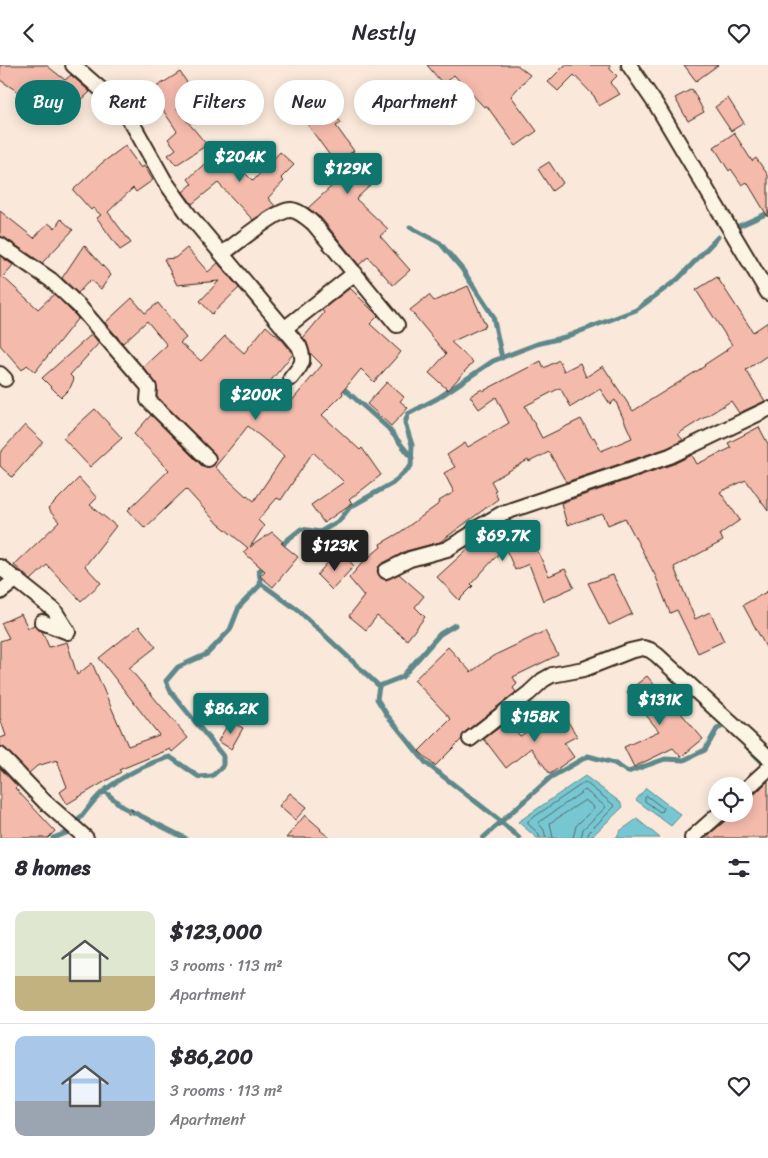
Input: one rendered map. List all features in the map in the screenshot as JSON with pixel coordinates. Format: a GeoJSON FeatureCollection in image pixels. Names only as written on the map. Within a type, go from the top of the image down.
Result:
{"type":"FeatureCollection","features":[{"type":"Feature","properties":{"kind":"street"},"geometry":{"type":"LineString","coordinates":[[73,65],[104,92],[132,123],[164,180],[189,215],[299,346],[304,357],[302,364],[290,378]]}},
{"type":"Feature","properties":{"kind":"street"},"geometry":{"type":"LineString","coordinates":[[629,65],[662,114],[768,293]]}},
{"type":"Feature","properties":{"kind":"street"},"geometry":{"type":"LineString","coordinates":[[222,254],[277,214],[290,210],[302,215],[314,224],[397,325]]}},
{"type":"Feature","properties":{"kind":"street"},"geometry":{"type":"LineString","coordinates":[[0,245],[51,280],[78,305],[147,385],[149,388],[148,400],[208,459]]}},
{"type":"Feature","properties":{"kind":"street"},"geometry":{"type":"LineString","coordinates":[[284,329],[355,273]]}},
{"type":"Feature","properties":{"kind":"street"},"geometry":{"type":"LineString","coordinates":[[386,571],[410,559],[447,549],[503,513],[670,457],[768,409]]}},
{"type":"Feature","properties":{"kind":"street"},"geometry":{"type":"LineString","coordinates":[[0,567],[54,610],[68,632],[42,622]]}},
{"type":"Feature","properties":{"kind":"street"},"geometry":{"type":"LineString","coordinates":[[0,592],[17,579]]}},
{"type":"Feature","properties":{"kind":"street"},"geometry":{"type":"LineString","coordinates":[[470,739],[530,693],[543,680],[552,675],[584,669],[630,651],[643,648],[657,655],[768,757]]}},
{"type":"Feature","properties":{"kind":"street"},"geometry":{"type":"LineString","coordinates":[[0,755],[46,802],[86,838]]}},
{"type":"Feature","properties":{"kind":"street"},"geometry":{"type":"LineString","coordinates":[[753,783],[768,769]]}},
{"type":"Feature","properties":{"kind":"street"},"geometry":{"type":"LineString","coordinates":[[692,838],[709,822]]}},
{"type":"Feature","properties":{"kind":"path"},"geometry":{"type":"LineString","coordinates":[[128,814],[134,808]]}},
{"type":"Feature","properties":{"kind":"water"},"geometry":{"type":"Polygon","coordinates":[[[585,776],[620,802],[623,807],[590,838],[537,838],[518,822],[585,776]]]}},
{"type":"Feature","properties":{"kind":"water"},"geometry":{"type":"Polygon","coordinates":[[[646,788],[681,815],[671,826],[636,800],[646,788]]]}},
{"type":"Feature","properties":{"kind":"water"},"geometry":{"type":"Polygon","coordinates":[[[637,819],[660,838],[616,838],[620,831],[637,819]]]}},
{"type":"Feature","properties":{"kind":"building"},"geometry":{"type":"Polygon","coordinates":[[[0,65],[46,65],[65,80],[15,80],[15,90],[0,80],[0,65]]]}},
{"type":"Feature","properties":{"kind":"building"},"geometry":{"type":"Polygon","coordinates":[[[427,65],[517,65],[530,75],[511,96],[537,131],[516,146],[486,105],[484,107],[475,97],[475,80],[459,80],[454,75],[448,80],[440,80],[427,65]]]}},
{"type":"Feature","properties":{"kind":"building"},"geometry":{"type":"Polygon","coordinates":[[[565,65],[610,65],[610,69],[617,76],[610,83],[620,94],[599,106],[594,96],[574,75],[558,91],[548,82],[565,65]]]}},
{"type":"Feature","properties":{"kind":"building"},"geometry":{"type":"Polygon","coordinates":[[[684,65],[718,65],[696,81],[684,65]]]}},
{"type":"Feature","properties":{"kind":"building"},"geometry":{"type":"Polygon","coordinates":[[[180,72],[185,80],[175,80],[175,125],[190,125],[207,145],[176,165],[168,155],[176,149],[168,139],[177,131],[165,113],[165,82],[180,72]]]}},
{"type":"Feature","properties":{"kind":"building"},"geometry":{"type":"Polygon","coordinates":[[[71,75],[77,80],[65,80],[71,75]]]}},
{"type":"Feature","properties":{"kind":"building"},"geometry":{"type":"Polygon","coordinates":[[[81,84],[90,92],[81,100],[81,84]]]}},
{"type":"Feature","properties":{"kind":"building"},"geometry":{"type":"Polygon","coordinates":[[[692,89],[704,112],[688,121],[675,98],[692,89]]]}},
{"type":"Feature","properties":{"kind":"building"},"geometry":{"type":"Polygon","coordinates":[[[728,98],[744,123],[731,131],[715,107],[728,98]]]}},
{"type":"Feature","properties":{"kind":"building"},"geometry":{"type":"Polygon","coordinates":[[[308,125],[338,125],[336,126],[354,151],[349,154],[374,182],[356,199],[388,229],[380,236],[410,270],[393,285],[368,257],[359,265],[321,218],[308,208],[344,175],[308,125]]]}},
{"type":"Feature","properties":{"kind":"building"},"geometry":{"type":"Polygon","coordinates":[[[734,133],[752,161],[756,158],[768,175],[768,217],[747,182],[742,185],[731,169],[729,171],[714,147],[734,133]]]}},
{"type":"Feature","properties":{"kind":"building"},"geometry":{"type":"Polygon","coordinates":[[[125,146],[141,168],[144,166],[153,180],[136,192],[133,188],[108,212],[131,243],[120,250],[97,218],[101,215],[93,208],[91,210],[73,190],[102,163],[125,146]]]}},
{"type":"Feature","properties":{"kind":"building"},"geometry":{"type":"Polygon","coordinates":[[[280,152],[294,165],[281,178],[284,181],[268,198],[275,206],[253,220],[218,183],[192,204],[183,192],[192,184],[188,179],[215,154],[221,161],[228,155],[241,171],[253,181],[280,152]]]}},
{"type":"Feature","properties":{"kind":"building"},"geometry":{"type":"Polygon","coordinates":[[[549,162],[563,183],[552,191],[538,169],[549,162]]]}},
{"type":"Feature","properties":{"kind":"building"},"geometry":{"type":"Polygon","coordinates":[[[0,211],[34,238],[48,223],[55,228],[61,219],[73,230],[42,263],[0,236],[0,211]]]}},
{"type":"Feature","properties":{"kind":"building"},"geometry":{"type":"Polygon","coordinates":[[[84,245],[111,275],[101,289],[90,280],[78,293],[62,278],[84,245]]]}},
{"type":"Feature","properties":{"kind":"building"},"geometry":{"type":"Polygon","coordinates":[[[187,248],[208,272],[218,263],[239,288],[212,314],[200,301],[219,281],[177,285],[164,259],[175,258],[187,248]]]}},
{"type":"Feature","properties":{"kind":"building"},"geometry":{"type":"Polygon","coordinates":[[[0,256],[13,265],[3,277],[38,309],[54,294],[78,318],[35,372],[27,365],[22,370],[0,345],[0,256]]]}},
{"type":"Feature","properties":{"kind":"building"},"geometry":{"type":"Polygon","coordinates":[[[717,277],[753,332],[768,322],[768,355],[746,370],[765,401],[739,413],[731,401],[678,434],[683,440],[667,448],[566,482],[549,452],[529,462],[528,460],[491,481],[498,499],[440,542],[406,551],[379,566],[377,571],[381,578],[386,580],[399,574],[424,596],[415,607],[425,617],[407,640],[377,616],[366,630],[349,616],[364,596],[349,578],[363,562],[381,547],[380,544],[399,533],[440,503],[439,501],[454,492],[444,473],[455,467],[447,455],[465,443],[468,447],[509,423],[496,397],[479,409],[470,396],[541,361],[544,368],[559,360],[564,371],[580,363],[586,377],[603,366],[633,411],[705,366],[732,345],[696,290],[717,277]],[[560,388],[525,406],[542,438],[581,419],[601,451],[632,438],[615,400],[610,404],[600,389],[571,407],[560,388]]]}},
{"type":"Feature","properties":{"kind":"building"},"geometry":{"type":"Polygon","coordinates":[[[468,286],[486,326],[451,342],[473,362],[448,390],[429,373],[446,354],[410,310],[429,295],[434,301],[468,286]]]}},
{"type":"Feature","properties":{"kind":"building"},"geometry":{"type":"Polygon","coordinates":[[[350,288],[378,316],[370,324],[401,352],[374,382],[361,369],[342,392],[343,394],[322,415],[360,450],[362,448],[381,475],[349,500],[352,503],[324,523],[311,505],[344,482],[313,452],[281,500],[277,498],[258,520],[264,526],[250,547],[272,532],[283,542],[281,543],[298,557],[273,587],[260,576],[265,571],[243,552],[248,548],[214,520],[186,489],[145,528],[128,510],[169,470],[134,434],[151,415],[202,466],[210,467],[214,465],[216,457],[157,397],[156,383],[143,367],[167,345],[147,321],[123,343],[105,323],[132,298],[145,313],[158,303],[186,338],[180,343],[201,361],[225,336],[244,353],[266,326],[283,341],[293,354],[268,384],[290,403],[322,365],[310,353],[307,343],[303,338],[324,313],[322,310],[350,288]],[[248,426],[215,467],[254,501],[284,456],[248,426]]]}},
{"type":"Feature","properties":{"kind":"building"},"geometry":{"type":"Polygon","coordinates":[[[92,334],[99,343],[70,375],[74,379],[70,388],[61,397],[42,378],[92,334]]]}},
{"type":"Feature","properties":{"kind":"building"},"geometry":{"type":"Polygon","coordinates":[[[387,382],[404,397],[400,401],[408,408],[391,426],[367,404],[387,382]]]}},
{"type":"Feature","properties":{"kind":"building"},"geometry":{"type":"Polygon","coordinates":[[[95,409],[122,438],[90,467],[63,438],[95,409]]]}},
{"type":"Feature","properties":{"kind":"building"},"geometry":{"type":"Polygon","coordinates":[[[25,425],[43,442],[12,477],[0,466],[0,453],[25,425]]]}},
{"type":"Feature","properties":{"kind":"building"},"geometry":{"type":"Polygon","coordinates":[[[759,427],[768,444],[768,511],[746,480],[720,492],[740,520],[720,534],[723,541],[674,567],[695,619],[710,612],[724,641],[698,653],[677,610],[670,613],[656,577],[625,518],[608,525],[603,514],[567,525],[561,503],[673,464],[692,455],[697,464],[731,448],[728,443],[759,427]]]}},
{"type":"Feature","properties":{"kind":"building"},"geometry":{"type":"Polygon","coordinates":[[[79,478],[97,498],[90,505],[116,526],[85,566],[101,583],[81,601],[47,565],[31,580],[14,565],[59,522],[48,509],[79,478]]]}},
{"type":"Feature","properties":{"kind":"building"},"geometry":{"type":"Polygon","coordinates":[[[510,520],[515,528],[525,523],[549,576],[565,569],[574,587],[543,601],[529,564],[515,570],[505,547],[459,600],[437,577],[484,534],[510,520]]]}},
{"type":"Feature","properties":{"kind":"building"},"geometry":{"type":"Polygon","coordinates":[[[344,555],[354,566],[332,590],[317,575],[329,561],[332,564],[344,555]]]}},
{"type":"Feature","properties":{"kind":"building"},"geometry":{"type":"Polygon","coordinates":[[[613,575],[632,614],[609,625],[588,583],[613,575]]]}},
{"type":"Feature","properties":{"kind":"building"},"geometry":{"type":"Polygon","coordinates":[[[768,591],[768,651],[743,605],[768,591]]]}},
{"type":"Feature","properties":{"kind":"building"},"geometry":{"type":"Polygon","coordinates":[[[21,614],[28,628],[34,625],[42,631],[49,647],[67,642],[77,675],[92,663],[128,746],[159,735],[99,658],[139,626],[156,647],[129,668],[188,738],[172,752],[170,749],[119,770],[121,772],[67,804],[60,792],[67,787],[57,760],[37,766],[29,773],[6,749],[0,746],[0,738],[6,736],[0,718],[0,641],[9,638],[1,623],[21,614]]]}},
{"type":"Feature","properties":{"kind":"building"},"geometry":{"type":"Polygon","coordinates":[[[545,631],[558,655],[513,677],[517,684],[513,688],[516,692],[465,732],[461,740],[435,766],[419,751],[451,719],[414,680],[448,647],[471,672],[493,656],[545,631]]]}},
{"type":"Feature","properties":{"kind":"building"},"geometry":{"type":"Polygon","coordinates":[[[647,676],[703,739],[681,757],[673,748],[634,767],[624,747],[659,731],[627,692],[647,676]]]}},
{"type":"Feature","properties":{"kind":"building"},"geometry":{"type":"Polygon","coordinates":[[[561,711],[577,736],[564,743],[574,757],[550,774],[531,748],[506,768],[484,739],[508,721],[520,736],[561,711]]]}},
{"type":"Feature","properties":{"kind":"building"},"geometry":{"type":"Polygon","coordinates":[[[230,721],[243,728],[231,749],[218,741],[230,721]]]}},
{"type":"Feature","properties":{"kind":"building"},"geometry":{"type":"Polygon","coordinates":[[[0,768],[17,786],[15,788],[55,831],[48,838],[0,838],[0,768]]]}},
{"type":"Feature","properties":{"kind":"building"},"geometry":{"type":"Polygon","coordinates":[[[768,781],[768,838],[705,838],[724,822],[753,822],[753,796],[768,781]]]}},
{"type":"Feature","properties":{"kind":"building"},"geometry":{"type":"Polygon","coordinates":[[[290,793],[307,807],[295,820],[279,806],[290,793]]]}},
{"type":"Feature","properties":{"kind":"building"},"geometry":{"type":"Polygon","coordinates":[[[305,815],[320,830],[330,838],[286,838],[305,815]]]}},
{"type":"Feature","properties":{"kind":"waterway"},"geometry":{"type":"LineString","coordinates":[[739,226],[768,213]]}},
{"type":"Feature","properties":{"kind":"waterway"},"geometry":{"type":"LineString","coordinates":[[410,227],[440,243],[462,269],[493,316],[502,358]]}},
{"type":"Feature","properties":{"kind":"waterway"},"geometry":{"type":"LineString","coordinates":[[279,550],[286,541],[301,529],[320,532],[339,521],[350,507],[393,483],[411,466],[412,445],[405,423],[408,414],[438,398],[493,361],[537,344],[565,337],[636,310],[678,279],[718,237]]}},
{"type":"Feature","properties":{"kind":"waterway"},"geometry":{"type":"LineString","coordinates":[[341,386],[388,428],[412,458]]}},
{"type":"Feature","properties":{"kind":"waterway"},"geometry":{"type":"LineString","coordinates":[[78,821],[93,801],[111,785],[153,763],[170,757],[199,777],[212,776],[223,766],[223,756],[171,692],[166,681],[178,667],[207,654],[230,630],[239,607],[261,584],[259,571],[267,564]]}},
{"type":"Feature","properties":{"kind":"waterway"},"geometry":{"type":"LineString","coordinates":[[259,582],[299,611],[379,686],[402,677],[440,634],[455,625]]}},
{"type":"Feature","properties":{"kind":"waterway"},"geometry":{"type":"LineString","coordinates":[[379,686],[377,699],[387,715],[426,763],[498,819],[519,838]]}},
{"type":"Feature","properties":{"kind":"waterway"},"geometry":{"type":"LineString","coordinates":[[483,838],[551,777],[588,756],[614,763],[628,772],[665,759],[684,760],[705,750],[717,729],[726,725],[728,727]]}},
{"type":"Feature","properties":{"kind":"waterway"},"geometry":{"type":"LineString","coordinates":[[748,748],[764,764]]}},
{"type":"Feature","properties":{"kind":"waterway"},"geometry":{"type":"LineString","coordinates":[[104,791],[123,807],[185,838]]}},
{"type":"Feature","properties":{"kind":"waterway"},"geometry":{"type":"LineString","coordinates":[[53,838],[69,832]]}}]}
